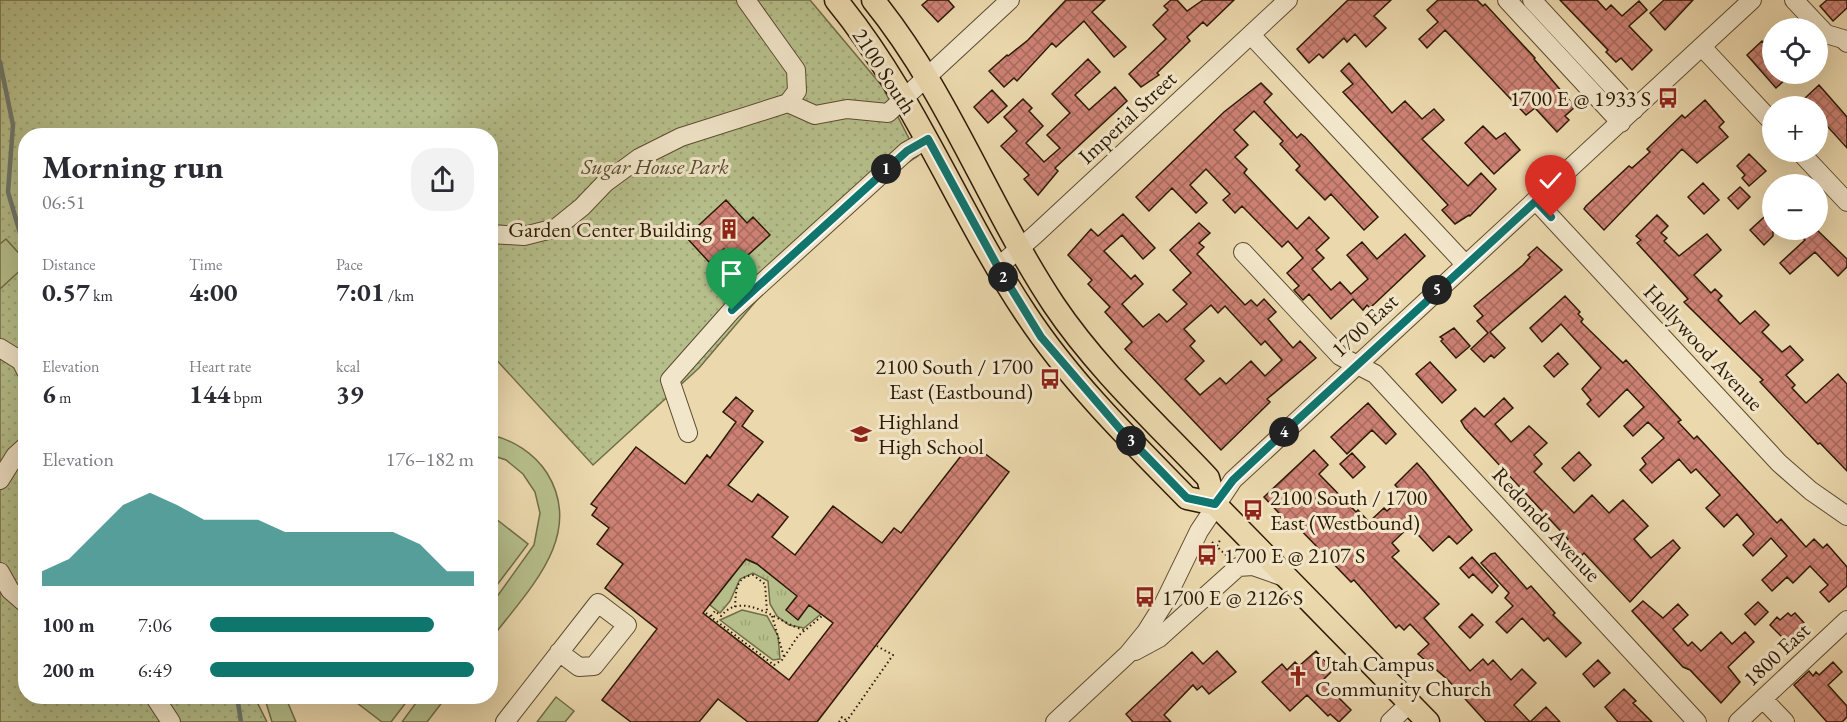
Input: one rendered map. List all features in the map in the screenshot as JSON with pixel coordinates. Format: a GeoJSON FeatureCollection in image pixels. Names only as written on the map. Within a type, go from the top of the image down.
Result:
{"type":"FeatureCollection","features":[{"type":"Feature","properties":{"kind":"main road","name":"2100 South"},"geometry":{"type":"LineString","coordinates":[[836,0],[876,51],[905,98],[1025,314],[1058,360],[1120,429],[1187,498],[1215,504]]}},
{"type":"Feature","properties":{"kind":"main road","name":"2100 South"},"geometry":{"type":"LineString","coordinates":[[873,0],[926,78],[1054,305],[1087,348],[1208,478],[1215,504],[1428,722]]}},
{"type":"Feature","properties":{"kind":"street"},"geometry":{"type":"LineString","coordinates":[[498,234],[524,236],[556,228],[605,183],[639,158],[681,137],[788,103],[796,91],[796,70],[746,0]]}},
{"type":"Feature","properties":{"kind":"street"},"geometry":{"type":"LineString","coordinates":[[788,103],[815,115],[847,109],[888,113],[1010,0]]}},
{"type":"Feature","properties":{"kind":"street","name":"Imperial Street"},"geometry":{"type":"LineString","coordinates":[[998,267],[1288,0]]}},
{"type":"Feature","properties":{"kind":"street"},"geometry":{"type":"LineString","coordinates":[[1507,0],[1628,116]]}},
{"type":"Feature","properties":{"kind":"street"},"geometry":{"type":"LineString","coordinates":[[1533,0],[1628,116]]}},
{"type":"Feature","properties":{"kind":"street","name":"1700 East"},"geometry":{"type":"LineString","coordinates":[[1055,722],[1128,654],[1159,613],[1215,504],[1233,480],[1752,0]]}},
{"type":"Feature","properties":{"kind":"street"},"geometry":{"type":"LineString","coordinates":[[1794,0],[1826,34],[1843,39],[1847,43]]}},
{"type":"Feature","properties":{"kind":"street"},"geometry":{"type":"LineString","coordinates":[[1251,35],[1465,264]]}},
{"type":"Feature","properties":{"kind":"street"},"geometry":{"type":"LineString","coordinates":[[1702,47],[1762,111]]}},
{"type":"Feature","properties":{"kind":"street"},"geometry":{"type":"LineString","coordinates":[[688,433],[670,380],[732,310],[907,151],[928,139]]}},
{"type":"Feature","properties":{"kind":"street"},"geometry":{"type":"LineString","coordinates":[[1809,162],[1847,202]]}},
{"type":"Feature","properties":{"kind":"street","name":"Hollywood Avenue"},"geometry":{"type":"LineString","coordinates":[[1536,201],[1779,463],[1810,491],[1847,516]]}},
{"type":"Feature","properties":{"kind":"street","name":"Redondo Avenue"},"geometry":{"type":"LineString","coordinates":[[1243,252],[1341,356],[1375,374],[1697,722]]}},
{"type":"Feature","properties":{"kind":"street"},"geometry":{"type":"LineString","coordinates":[[0,348],[18,359]]}},
{"type":"Feature","properties":{"kind":"street"},"geometry":{"type":"LineString","coordinates":[[0,480],[18,453]]}},
{"type":"Feature","properties":{"kind":"street"},"geometry":{"type":"LineString","coordinates":[[1128,654],[1159,638],[1238,567],[1253,566],[1289,579]]}},
{"type":"Feature","properties":{"kind":"street"},"geometry":{"type":"LineString","coordinates":[[0,572],[10,590],[18,597]]}},
{"type":"Feature","properties":{"kind":"street","name":"1800 East"},"geometry":{"type":"LineString","coordinates":[[1738,722],[1847,620]]}},
{"type":"Feature","properties":{"kind":"street"},"geometry":{"type":"LineString","coordinates":[[506,722],[559,652]]}},
{"type":"Feature","properties":{"kind":"street"},"geometry":{"type":"LineString","coordinates":[[1763,699],[1785,722]]}},
{"type":"Feature","properties":{"kind":"street"},"geometry":{"type":"LineString","coordinates":[[1390,722],[1410,703]]}},
{"type":"Feature","properties":{"kind":"street"},"geometry":{"type":"LineString","coordinates":[[159,704],[171,722]]}},
{"type":"Feature","properties":{"kind":"path"},"geometry":{"type":"LineString","coordinates":[[1216,546],[1220,540]]}},
{"type":"Feature","properties":{"kind":"path"},"geometry":{"type":"LineString","coordinates":[[1212,542],[1233,562]]}},
{"type":"Feature","properties":{"kind":"path"},"geometry":{"type":"LineString","coordinates":[[735,607],[738,584],[744,577],[753,576],[765,584],[767,612]]}},
{"type":"Feature","properties":{"kind":"path"},"geometry":{"type":"LineString","coordinates":[[711,616],[715,611],[721,616],[735,607],[761,607],[791,627],[805,630]]}},
{"type":"Feature","properties":{"kind":"path"},"geometry":{"type":"LineString","coordinates":[[706,612],[774,665],[784,657],[791,644],[822,616]]}},
{"type":"Feature","properties":{"kind":"path"},"geometry":{"type":"LineString","coordinates":[[772,615],[779,632],[784,657]]}},
{"type":"Feature","properties":{"kind":"path"},"geometry":{"type":"LineString","coordinates":[[839,722],[843,717],[847,721],[893,655],[877,646]]}},
{"type":"Feature","properties":{"kind":"green space","name":"Sugar House Park"},"geometry":{"type":"Polygon","coordinates":[[[0,0],[810,0],[882,86],[918,156],[882,179],[768,287],[699,368],[593,465],[498,362],[498,128],[18,128],[18,704],[258,704],[267,722],[0,722],[0,0]]]}},
{"type":"Feature","properties":{"kind":"green space"},"geometry":{"type":"Polygon","coordinates":[[[6,239],[18,252],[18,272],[0,289],[0,244],[6,239]]]}},
{"type":"Feature","properties":{"kind":"green space"},"geometry":{"type":"Polygon","coordinates":[[[498,437],[522,448],[542,466],[557,496],[560,519],[556,541],[547,562],[535,582],[498,630],[498,595],[534,545],[540,513],[535,492],[523,474],[506,460],[498,457],[498,437]]]}},
{"type":"Feature","properties":{"kind":"green space"},"geometry":{"type":"Polygon","coordinates":[[[498,520],[528,544],[498,584],[498,520]]]}},
{"type":"Feature","properties":{"kind":"green space"},"geometry":{"type":"Polygon","coordinates":[[[745,559],[757,564],[821,614],[804,628],[789,625],[777,616],[770,604],[768,581],[753,573],[740,579],[730,601],[720,613],[710,605],[745,559]]]}},
{"type":"Feature","properties":{"kind":"green space"},"geometry":{"type":"Polygon","coordinates":[[[742,610],[767,616],[778,636],[780,659],[773,660],[720,620],[742,610]]]}},
{"type":"Feature","properties":{"kind":"green space"},"geometry":{"type":"Polygon","coordinates":[[[556,697],[574,711],[565,722],[537,722],[556,697]]]}},
{"type":"Feature","properties":{"kind":"green space"},"geometry":{"type":"Polygon","coordinates":[[[266,704],[288,704],[296,722],[272,722],[266,704]]]}},
{"type":"Feature","properties":{"kind":"green space"},"geometry":{"type":"Polygon","coordinates":[[[358,704],[405,704],[391,722],[382,722],[358,704]]]}},
{"type":"Feature","properties":{"kind":"green space"},"geometry":{"type":"Polygon","coordinates":[[[415,704],[441,704],[427,722],[402,722],[415,704]]]}},
{"type":"Feature","properties":{"kind":"building"},"geometry":{"type":"Polygon","coordinates":[[[928,0],[948,0],[954,7],[938,22],[922,5],[928,0]]]}},
{"type":"Feature","properties":{"kind":"building"},"geometry":{"type":"Polygon","coordinates":[[[1066,0],[1105,0],[1092,12],[1126,47],[1114,57],[1084,21],[1056,47],[1052,43],[1017,81],[1014,78],[1004,87],[989,71],[1028,40],[1066,0]]]}},
{"type":"Feature","properties":{"kind":"building"},"geometry":{"type":"Polygon","coordinates":[[[1171,0],[1177,0],[1187,11],[1203,0],[1234,0],[1207,26],[1203,22],[1187,37],[1190,41],[1157,73],[1159,75],[1141,87],[1129,74],[1166,39],[1153,25],[1168,10],[1164,6],[1171,0]]]}},
{"type":"Feature","properties":{"kind":"building"},"geometry":{"type":"Polygon","coordinates":[[[1348,0],[1391,0],[1374,16],[1386,28],[1366,47],[1355,34],[1347,42],[1344,38],[1323,58],[1319,54],[1309,63],[1297,49],[1348,0]]]}},
{"type":"Feature","properties":{"kind":"building"},"geometry":{"type":"Polygon","coordinates":[[[1438,0],[1477,0],[1483,6],[1485,4],[1535,58],[1575,107],[1565,116],[1569,120],[1557,132],[1535,108],[1526,115],[1445,30],[1427,48],[1419,39],[1438,22],[1427,10],[1438,0]]]}},
{"type":"Feature","properties":{"kind":"building"},"geometry":{"type":"Polygon","coordinates":[[[1560,0],[1597,0],[1606,10],[1611,5],[1622,16],[1639,1],[1647,10],[1629,26],[1652,50],[1632,70],[1621,58],[1616,62],[1606,52],[1608,50],[1560,0]]]}},
{"type":"Feature","properties":{"kind":"building"},"geometry":{"type":"Polygon","coordinates":[[[1664,0],[1693,0],[1665,30],[1650,13],[1664,0]]]}},
{"type":"Feature","properties":{"kind":"building"},"geometry":{"type":"Polygon","coordinates":[[[1827,0],[1847,0],[1847,8],[1833,21],[1820,6],[1827,0]]]}},
{"type":"Feature","properties":{"kind":"building"},"geometry":{"type":"Polygon","coordinates":[[[1762,41],[1762,72],[1747,55],[1762,41]]]}},
{"type":"Feature","properties":{"kind":"building"},"geometry":{"type":"Polygon","coordinates":[[[1088,59],[1100,72],[1075,95],[1089,110],[1115,87],[1127,101],[1055,168],[1058,171],[1038,195],[1024,179],[1029,175],[1001,146],[1017,131],[1004,117],[1023,99],[1032,108],[1029,111],[1043,126],[1026,143],[1044,162],[1060,148],[1047,135],[1070,113],[1052,94],[1088,59]]]}},
{"type":"Feature","properties":{"kind":"building"},"geometry":{"type":"Polygon","coordinates":[[[1349,63],[1392,113],[1405,101],[1422,119],[1434,109],[1444,120],[1422,139],[1468,186],[1481,173],[1496,189],[1470,216],[1455,224],[1442,210],[1448,205],[1343,92],[1353,84],[1341,71],[1349,63]]]}},
{"type":"Feature","properties":{"kind":"building"},"geometry":{"type":"Polygon","coordinates":[[[1261,83],[1272,94],[1264,102],[1297,138],[1301,134],[1305,137],[1378,217],[1364,230],[1331,194],[1325,200],[1296,170],[1300,166],[1280,144],[1283,141],[1254,111],[1234,130],[1248,145],[1235,157],[1247,169],[1244,173],[1297,229],[1309,217],[1329,238],[1316,250],[1324,258],[1312,269],[1331,290],[1340,282],[1351,294],[1368,279],[1347,255],[1362,242],[1377,259],[1405,234],[1425,256],[1370,308],[1367,305],[1363,310],[1353,299],[1331,319],[1309,294],[1303,300],[1294,290],[1299,286],[1287,273],[1303,258],[1288,241],[1282,247],[1242,206],[1235,213],[1223,200],[1230,194],[1206,169],[1190,185],[1207,203],[1196,213],[1172,188],[1149,211],[1136,197],[1224,112],[1261,83]]]}},
{"type":"Feature","properties":{"kind":"building"},"geometry":{"type":"Polygon","coordinates":[[[1819,85],[1847,117],[1847,148],[1828,127],[1828,96],[1807,96],[1819,85]]]}},
{"type":"Feature","properties":{"kind":"building"},"geometry":{"type":"Polygon","coordinates":[[[992,90],[1007,106],[988,123],[974,107],[992,90]]]}},
{"type":"Feature","properties":{"kind":"building"},"geometry":{"type":"Polygon","coordinates":[[[1705,100],[1724,122],[1719,127],[1728,137],[1697,163],[1682,149],[1604,230],[1584,209],[1586,206],[1629,166],[1632,168],[1650,152],[1647,149],[1682,115],[1685,118],[1705,100]]]}},
{"type":"Feature","properties":{"kind":"building"},"geometry":{"type":"Polygon","coordinates":[[[1483,126],[1496,139],[1505,133],[1520,150],[1494,174],[1465,143],[1483,126]]]}},
{"type":"Feature","properties":{"kind":"building"},"geometry":{"type":"Polygon","coordinates":[[[1749,154],[1766,171],[1749,186],[1742,178],[1745,175],[1737,166],[1749,154]]]}},
{"type":"Feature","properties":{"kind":"building"},"geometry":{"type":"Polygon","coordinates":[[[1703,183],[1719,200],[1704,214],[1688,197],[1703,183]]]}},
{"type":"Feature","properties":{"kind":"building"},"geometry":{"type":"Polygon","coordinates":[[[1740,187],[1750,197],[1738,209],[1728,198],[1740,187]]]}},
{"type":"Feature","properties":{"kind":"building","name":"Garden Center Building"},"geometry":{"type":"Polygon","coordinates":[[[726,200],[747,223],[753,217],[770,235],[738,264],[724,249],[709,262],[686,237],[726,200]]]}},
{"type":"Feature","properties":{"kind":"building"},"geometry":{"type":"Polygon","coordinates":[[[1123,214],[1155,248],[1143,259],[1122,235],[1104,251],[1131,279],[1135,275],[1143,284],[1122,304],[1143,327],[1159,314],[1167,322],[1187,304],[1173,290],[1191,273],[1170,250],[1199,223],[1210,233],[1199,243],[1204,247],[1197,254],[1245,305],[1251,300],[1257,306],[1264,299],[1276,312],[1268,319],[1293,348],[1300,341],[1316,358],[1267,399],[1270,402],[1221,450],[1125,349],[1132,342],[1105,312],[1110,307],[1088,284],[1092,280],[1068,255],[1091,229],[1098,236],[1123,214]],[[1211,305],[1184,329],[1195,341],[1190,346],[1204,361],[1185,379],[1200,395],[1220,378],[1226,384],[1251,361],[1265,376],[1282,360],[1265,341],[1261,345],[1225,306],[1218,313],[1211,305]]]}},
{"type":"Feature","properties":{"kind":"building"},"geometry":{"type":"Polygon","coordinates":[[[1657,215],[1668,226],[1661,233],[1667,238],[1664,241],[1679,256],[1707,234],[1721,250],[1694,275],[1711,293],[1715,289],[1722,296],[1718,300],[1740,324],[1755,311],[1769,325],[1762,332],[1782,352],[1790,346],[1803,360],[1786,375],[1795,385],[1792,388],[1806,403],[1838,374],[1847,384],[1847,471],[1820,443],[1818,444],[1760,382],[1763,380],[1684,302],[1688,299],[1637,243],[1641,240],[1636,236],[1657,215]]]}},
{"type":"Feature","properties":{"kind":"building"},"geometry":{"type":"Polygon","coordinates":[[[1762,219],[1762,240],[1769,240],[1764,245],[1750,230],[1762,219]]]}},
{"type":"Feature","properties":{"kind":"building"},"geometry":{"type":"Polygon","coordinates":[[[1805,240],[1827,240],[1847,259],[1847,267],[1838,276],[1815,252],[1790,274],[1780,263],[1805,240]]]}},
{"type":"Feature","properties":{"kind":"building"},"geometry":{"type":"Polygon","coordinates":[[[1537,247],[1562,270],[1490,332],[1505,348],[1494,358],[1491,355],[1484,362],[1471,349],[1488,333],[1477,321],[1483,316],[1474,306],[1523,265],[1530,257],[1528,255],[1537,247]]]}},
{"type":"Feature","properties":{"kind":"building"},"geometry":{"type":"Polygon","coordinates":[[[1565,296],[1580,312],[1578,314],[1583,319],[1581,322],[1623,363],[1626,360],[1681,420],[1678,422],[1694,439],[1697,436],[1777,523],[1781,519],[1806,547],[1814,539],[1823,548],[1827,544],[1847,567],[1847,586],[1829,602],[1820,592],[1828,585],[1810,566],[1793,583],[1787,577],[1772,591],[1762,580],[1787,556],[1771,538],[1753,556],[1743,545],[1754,534],[1737,514],[1724,527],[1706,508],[1720,495],[1696,469],[1691,473],[1679,459],[1652,483],[1640,470],[1646,464],[1642,458],[1664,438],[1648,422],[1633,436],[1624,426],[1644,407],[1627,389],[1599,417],[1587,404],[1591,400],[1582,389],[1601,368],[1561,324],[1542,342],[1530,328],[1565,296]]]}},
{"type":"Feature","properties":{"kind":"building"},"geometry":{"type":"Polygon","coordinates":[[[1454,328],[1470,346],[1456,358],[1440,337],[1454,328]]]}},
{"type":"Feature","properties":{"kind":"building"},"geometry":{"type":"Polygon","coordinates":[[[1558,353],[1568,364],[1554,377],[1544,366],[1558,353]]]}},
{"type":"Feature","properties":{"kind":"building"},"geometry":{"type":"Polygon","coordinates":[[[1430,362],[1456,390],[1442,403],[1416,374],[1430,362]]]}},
{"type":"Feature","properties":{"kind":"building"},"geometry":{"type":"Polygon","coordinates":[[[736,397],[753,411],[742,426],[763,442],[728,485],[752,502],[758,494],[788,517],[772,537],[795,555],[833,506],[882,543],[894,528],[901,533],[971,443],[1009,472],[817,722],[748,722],[718,699],[699,722],[631,722],[602,700],[657,629],[605,588],[623,564],[597,544],[609,528],[592,515],[597,508],[591,504],[636,447],[685,484],[707,455],[710,458],[736,422],[723,412],[736,397]],[[746,559],[703,613],[789,680],[833,623],[809,605],[798,620],[786,610],[797,596],[757,564],[746,559]]]}},
{"type":"Feature","properties":{"kind":"building"},"geometry":{"type":"Polygon","coordinates":[[[1504,398],[1513,408],[1495,424],[1511,442],[1529,426],[1547,443],[1534,455],[1542,464],[1534,472],[1574,513],[1592,495],[1609,513],[1623,500],[1648,526],[1634,539],[1651,558],[1673,540],[1680,548],[1630,602],[1584,553],[1580,557],[1576,555],[1564,543],[1568,539],[1465,428],[1461,421],[1475,408],[1484,417],[1504,398]]]}},
{"type":"Feature","properties":{"kind":"building"},"geometry":{"type":"Polygon","coordinates":[[[1368,403],[1396,434],[1386,444],[1372,430],[1347,454],[1331,437],[1368,403]]]}},
{"type":"Feature","properties":{"kind":"building"},"geometry":{"type":"Polygon","coordinates":[[[1314,450],[1328,465],[1319,474],[1369,522],[1384,508],[1387,511],[1405,495],[1395,485],[1417,463],[1472,530],[1457,544],[1449,536],[1433,551],[1410,526],[1392,543],[1399,551],[1392,557],[1439,604],[1424,618],[1470,671],[1483,659],[1488,665],[1493,660],[1511,680],[1522,669],[1536,683],[1514,705],[1530,722],[1486,722],[1448,680],[1418,654],[1429,644],[1410,624],[1404,630],[1399,625],[1396,628],[1354,580],[1351,582],[1294,523],[1291,526],[1264,497],[1314,450]]]}},
{"type":"Feature","properties":{"kind":"building"},"geometry":{"type":"Polygon","coordinates":[[[1579,452],[1591,465],[1574,481],[1562,468],[1579,452]]]}},
{"type":"Feature","properties":{"kind":"building"},"geometry":{"type":"Polygon","coordinates":[[[1352,453],[1365,467],[1353,478],[1340,464],[1352,453]]]}},
{"type":"Feature","properties":{"kind":"building"},"geometry":{"type":"Polygon","coordinates":[[[1495,553],[1527,589],[1531,586],[1555,613],[1553,615],[1581,643],[1566,657],[1548,638],[1544,641],[1522,618],[1507,633],[1496,622],[1513,606],[1505,598],[1509,593],[1481,563],[1495,553]]]}},
{"type":"Feature","properties":{"kind":"building"},"geometry":{"type":"Polygon","coordinates":[[[1472,557],[1498,586],[1492,593],[1473,574],[1469,578],[1460,568],[1472,557]]]}},
{"type":"Feature","properties":{"kind":"building"},"geometry":{"type":"Polygon","coordinates":[[[1643,601],[1663,618],[1678,604],[1688,615],[1673,629],[1688,646],[1692,642],[1701,651],[1721,632],[1732,644],[1745,632],[1754,642],[1728,667],[1740,682],[1721,703],[1690,670],[1683,667],[1632,611],[1643,601]]]}},
{"type":"Feature","properties":{"kind":"building"},"geometry":{"type":"Polygon","coordinates":[[[1758,602],[1768,612],[1755,625],[1745,614],[1758,602]]]}},
{"type":"Feature","properties":{"kind":"building"},"geometry":{"type":"Polygon","coordinates":[[[1788,613],[1791,616],[1795,613],[1805,624],[1787,642],[1770,625],[1777,617],[1780,620],[1788,613]]]}},
{"type":"Feature","properties":{"kind":"building"},"geometry":{"type":"Polygon","coordinates":[[[1472,614],[1483,625],[1470,638],[1459,627],[1472,614]]]}},
{"type":"Feature","properties":{"kind":"building"},"geometry":{"type":"Polygon","coordinates":[[[1217,651],[1236,672],[1209,694],[1202,686],[1197,690],[1193,685],[1164,715],[1171,722],[1133,722],[1126,714],[1192,652],[1203,664],[1217,651]]]}},
{"type":"Feature","properties":{"kind":"building","name":"Utah Campus Community Church"},"geometry":{"type":"Polygon","coordinates":[[[1316,651],[1333,670],[1322,681],[1351,710],[1339,722],[1330,714],[1328,716],[1307,695],[1290,711],[1262,682],[1282,664],[1287,670],[1295,662],[1299,666],[1316,651]]]}},
{"type":"Feature","properties":{"kind":"building"},"geometry":{"type":"Polygon","coordinates":[[[1598,660],[1610,673],[1594,687],[1583,674],[1598,660]]]}},
{"type":"Feature","properties":{"kind":"building"},"geometry":{"type":"Polygon","coordinates":[[[1833,662],[1842,672],[1828,685],[1847,706],[1847,717],[1842,722],[1827,722],[1794,685],[1809,671],[1813,676],[1816,672],[1819,675],[1833,662]]]}},
{"type":"Feature","properties":{"kind":"building"},"geometry":{"type":"Polygon","coordinates":[[[1624,689],[1636,701],[1633,703],[1652,722],[1618,722],[1605,707],[1624,689]]]}},
{"type":"Feature","properties":{"kind":"building"},"geometry":{"type":"Polygon","coordinates":[[[1546,707],[1560,722],[1530,722],[1546,707]]]}},
{"type":"Feature","properties":{"kind":"waterway"},"geometry":{"type":"LineString","coordinates":[[0,62],[13,125],[8,192],[18,226]]}},
{"type":"Feature","properties":{"kind":"waterway"},"geometry":{"type":"LineString","coordinates":[[238,704],[241,722]]}},
{"type":"Feature","properties":{"kind":"place","name":"1700 E @ 1933 S"},"geometry":{"type":"Point","coordinates":[1668,98]}},
{"type":"Feature","properties":{"kind":"place","name":"Garden Center Building"},"geometry":{"type":"Point","coordinates":[729,229]}},
{"type":"Feature","properties":{"kind":"place","name":"2100 South / 1700 East (Eastbound)"},"geometry":{"type":"Point","coordinates":[1050,379]}},
{"type":"Feature","properties":{"kind":"place","name":"Highland High School"},"geometry":{"type":"Point","coordinates":[861,434]}},
{"type":"Feature","properties":{"kind":"place","name":"2100 South / 1700 East (Westbound)"},"geometry":{"type":"Point","coordinates":[1253,510]}},
{"type":"Feature","properties":{"kind":"place","name":"1700 E @ 2107 S"},"geometry":{"type":"Point","coordinates":[1207,555]}},
{"type":"Feature","properties":{"kind":"place","name":"1700 E @ 2126 S"},"geometry":{"type":"Point","coordinates":[1145,597]}},
{"type":"Feature","properties":{"kind":"place","name":"Utah Campus Community Church"},"geometry":{"type":"Point","coordinates":[1298,676]}},
{"type":"Feature","properties":{"kind":"route"},"geometry":{"type":"LineString","coordinates":[[732,310],[907,151],[928,139],[1025,314],[1058,360],[1120,429],[1187,498],[1215,504],[1233,480],[1536,201],[1551,217]]}}]}
